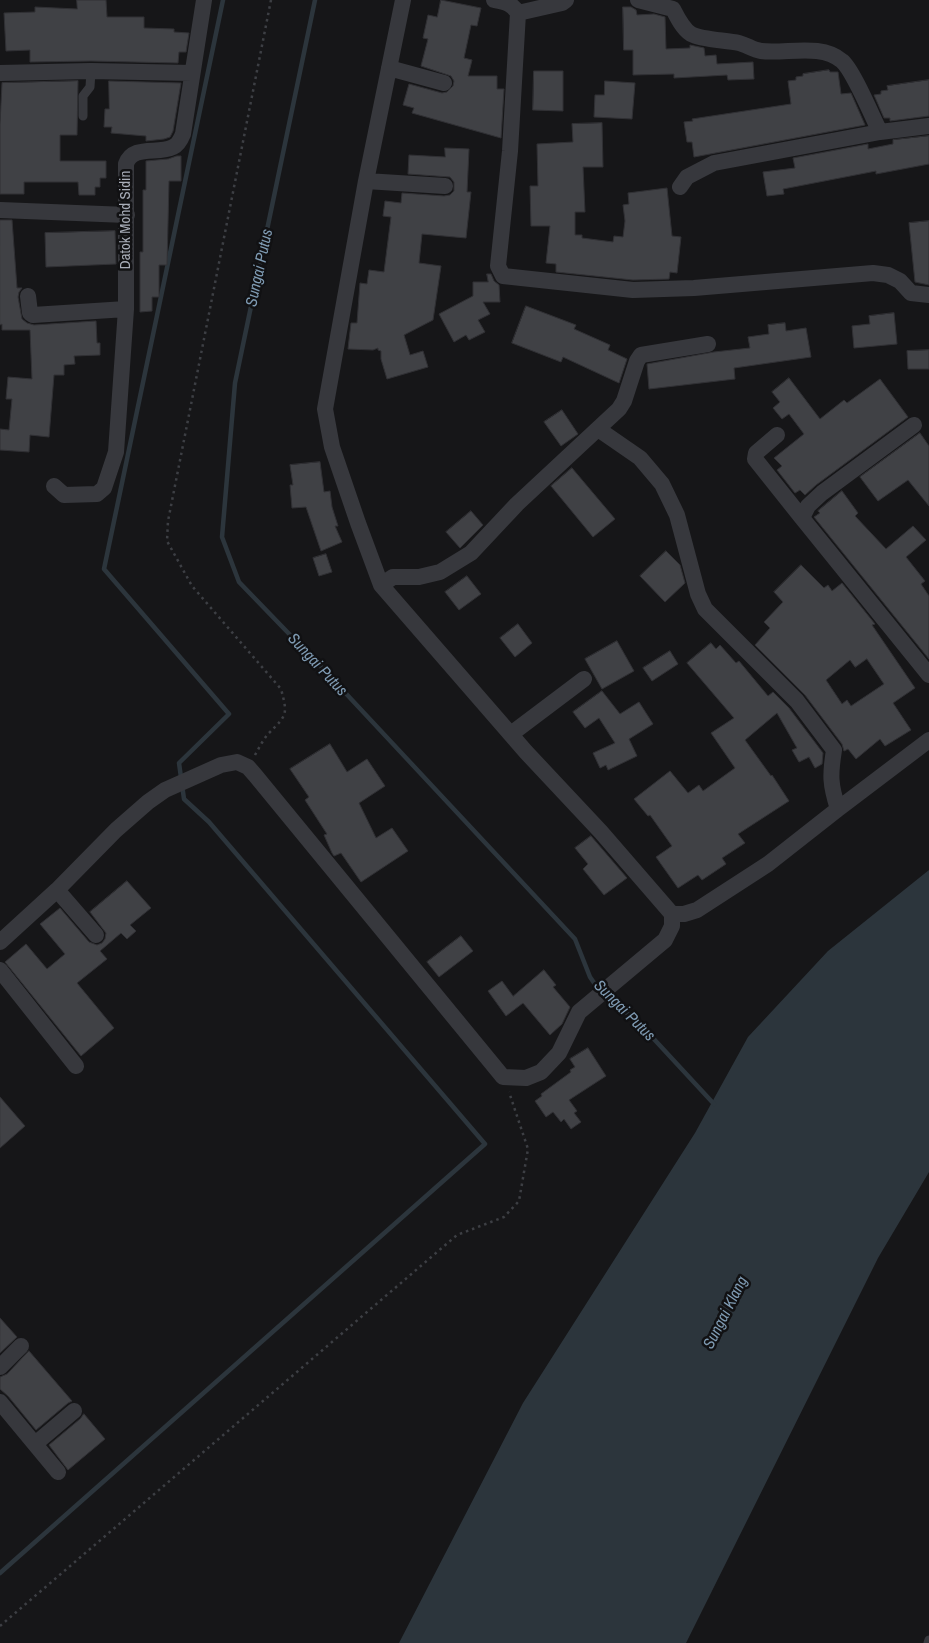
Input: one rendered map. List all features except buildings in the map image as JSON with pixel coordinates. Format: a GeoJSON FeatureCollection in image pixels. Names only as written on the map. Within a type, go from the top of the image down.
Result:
{"type":"FeatureCollection","features":[{"type":"Feature","properties":{"kind":"street","name":"Datok Mohd Sidin"},"geometry":{"type":"LineString","coordinates":[[54,486],[64,495],[97,494],[104,488],[116,452],[126,309],[126,164],[128,158],[135,153],[173,148],[183,134],[204,0]]}},
{"type":"Feature","properties":{"kind":"street"},"geometry":{"type":"LineString","coordinates":[[0,942],[57,890],[116,830],[148,802],[165,790],[221,765],[237,762],[248,767],[503,1077],[526,1078],[541,1072],[560,1054],[579,1012],[666,940],[672,926],[672,914],[381,586],[332,447],[325,409],[366,180],[403,0]]}},
{"type":"Feature","properties":{"kind":"street"},"geometry":{"type":"LineString","coordinates":[[494,0],[507,2],[518,13],[510,151],[498,266],[503,276],[633,290],[694,288],[873,273],[888,275],[900,281],[911,293],[929,295]]}},
{"type":"Feature","properties":{"kind":"street"},"geometry":{"type":"LineString","coordinates":[[518,13],[562,3],[566,0]]}},
{"type":"Feature","properties":{"kind":"street"},"geometry":{"type":"LineString","coordinates":[[638,0],[676,4],[678,19],[690,34],[741,43],[759,51],[814,51],[831,54],[844,62],[880,132]]}},
{"type":"Feature","properties":{"kind":"street"},"geometry":{"type":"LineString","coordinates":[[389,68],[444,83]]}},
{"type":"Feature","properties":{"kind":"street"},"geometry":{"type":"LineString","coordinates":[[0,73],[91,71],[192,73]]}},
{"type":"Feature","properties":{"kind":"street"},"geometry":{"type":"LineString","coordinates":[[680,186],[687,177],[714,163],[880,132],[929,126]]}},
{"type":"Feature","properties":{"kind":"street"},"geometry":{"type":"LineString","coordinates":[[366,180],[445,186]]}},
{"type":"Feature","properties":{"kind":"street"},"geometry":{"type":"LineString","coordinates":[[0,210],[127,215]]}},
{"type":"Feature","properties":{"kind":"street"},"geometry":{"type":"LineString","coordinates":[[28,296],[28,308],[30,313],[34,315],[126,309]]}},
{"type":"Feature","properties":{"kind":"street"},"geometry":{"type":"LineString","coordinates":[[381,586],[393,577],[419,576],[440,572],[471,553],[517,504],[619,410],[637,361],[642,354],[708,344]]}},
{"type":"Feature","properties":{"kind":"street"},"geometry":{"type":"LineString","coordinates":[[802,518],[808,506],[822,493],[914,425]]}},
{"type":"Feature","properties":{"kind":"street"},"geometry":{"type":"LineString","coordinates":[[598,429],[640,458],[662,484],[677,515],[698,594],[705,609],[797,701],[834,750],[830,772],[838,809]]}},
{"type":"Feature","properties":{"kind":"street"},"geometry":{"type":"LineString","coordinates":[[777,435],[756,454],[755,459],[929,675]]}},
{"type":"Feature","properties":{"kind":"street"},"geometry":{"type":"LineString","coordinates":[[511,734],[584,679]]}},
{"type":"Feature","properties":{"kind":"street"},"geometry":{"type":"LineString","coordinates":[[672,914],[684,914],[697,910],[768,864],[929,740]]}},
{"type":"Feature","properties":{"kind":"street"},"geometry":{"type":"LineString","coordinates":[[57,890],[96,935]]}},
{"type":"Feature","properties":{"kind":"street"},"geometry":{"type":"LineString","coordinates":[[0,970],[76,1066]]}},
{"type":"Feature","properties":{"kind":"street"},"geometry":{"type":"LineString","coordinates":[[0,1367],[21,1346]]}},
{"type":"Feature","properties":{"kind":"street"},"geometry":{"type":"LineString","coordinates":[[0,1402],[58,1472]]}},
{"type":"Feature","properties":{"kind":"street"},"geometry":{"type":"LineString","coordinates":[[35,1444],[74,1411]]}},
{"type":"Feature","properties":{"kind":"lane"},"geometry":{"type":"LineString","coordinates":[[83,116],[83,96],[90,87],[91,71]]}},
{"type":"Feature","properties":{"kind":"path"},"geometry":{"type":"LineString","coordinates":[[248,767],[266,736],[283,719],[286,707],[281,689],[192,586],[167,541],[168,521],[271,0]]}},
{"type":"Feature","properties":{"kind":"path"},"geometry":{"type":"LineString","coordinates":[[0,1626],[457,1235],[504,1217],[519,1201],[528,1149],[503,1077]]}},
{"type":"Feature","properties":{"kind":"water","name":"Sungai Klang"},"geometry":{"type":"Polygon","coordinates":[[[929,870],[929,1172],[878,1258],[686,1643],[399,1643],[523,1403],[695,1133],[748,1037],[828,951],[929,870]]]}},
{"type":"Feature","properties":{"kind":"waterway"},"geometry":{"type":"LineString","coordinates":[[0,1573],[485,1144],[209,822],[184,799],[179,763],[229,714],[104,569],[223,0]]}},
{"type":"Feature","properties":{"kind":"waterway","name":"Sungai Putus"},"geometry":{"type":"LineString","coordinates":[[315,0],[235,383],[222,537],[239,582],[324,670],[575,939],[590,977],[599,990]]}},
{"type":"Feature","properties":{"kind":"waterway","name":"Sungai Putus"},"geometry":{"type":"LineString","coordinates":[[605,995],[640,1024],[714,1104]]}}]}
